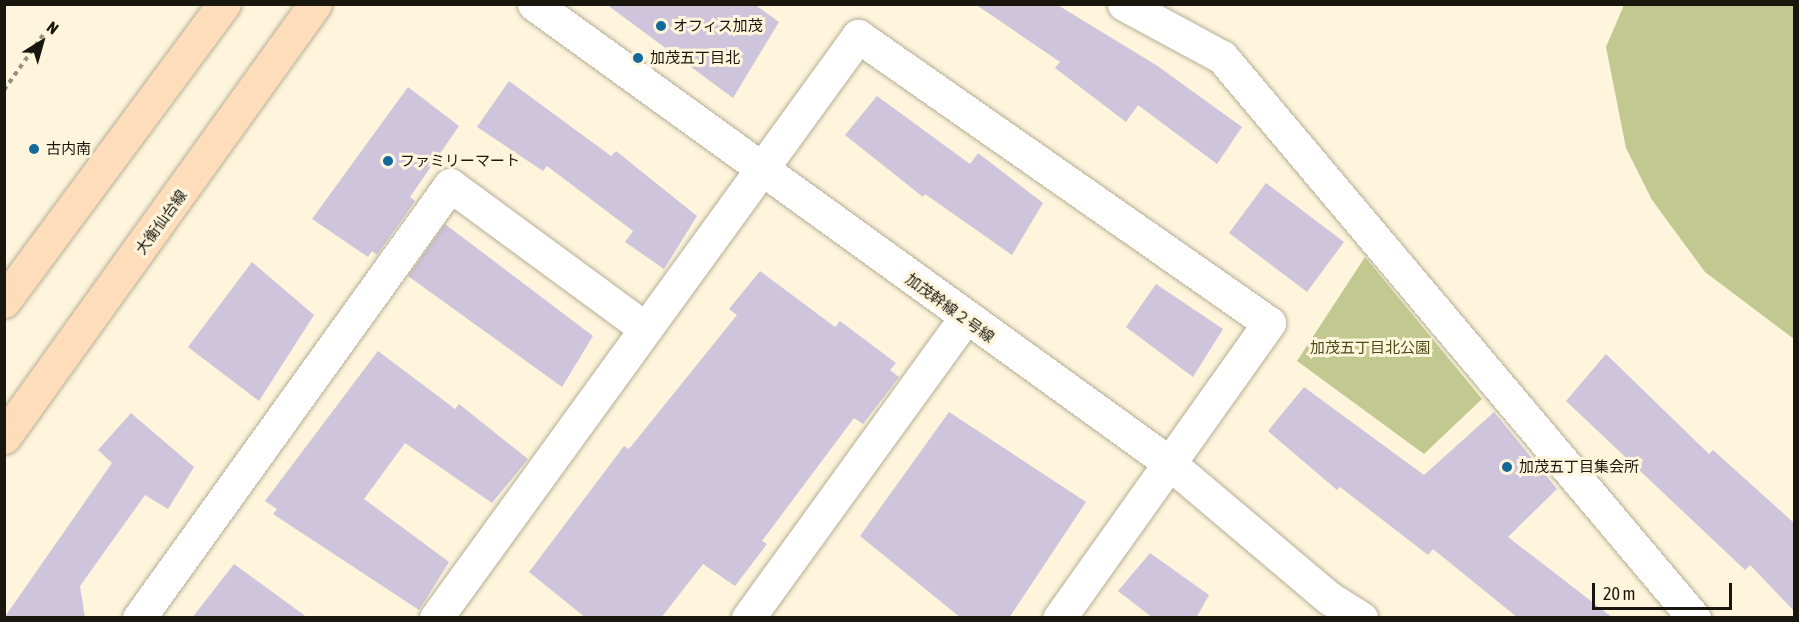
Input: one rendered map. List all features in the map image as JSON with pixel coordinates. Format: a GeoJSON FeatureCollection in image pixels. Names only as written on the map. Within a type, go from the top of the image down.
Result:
{"type":"FeatureCollection","features":[{"type":"Feature","properties":{"kind":"main road"},"geometry":{"type":"LineString","coordinates":[[4,301],[225,4]]}},
{"type":"Feature","properties":{"kind":"main road","name":"大衡仙台線"},"geometry":{"type":"LineString","coordinates":[[4,437],[315,4]]}},
{"type":"Feature","properties":{"kind":"street","name":"加茂幹線２号線"},"geometry":{"type":"LineString","coordinates":[[534,4],[761,172],[1168,462],[1322,608],[1361,618]]}},
{"type":"Feature","properties":{"kind":"street"},"geometry":{"type":"LineString","coordinates":[[1124,4],[1222,57],[1694,618]]}},
{"type":"Feature","properties":{"kind":"street"},"geometry":{"type":"LineString","coordinates":[[436,618],[858,36],[1269,322],[1059,618]]}},
{"type":"Feature","properties":{"kind":"street"},"geometry":{"type":"LineString","coordinates":[[139,618],[450,185],[645,328]]}},
{"type":"Feature","properties":{"kind":"street"},"geometry":{"type":"LineString","coordinates":[[748,618],[965,318]]}},
{"type":"Feature","properties":{"kind":"path"},"geometry":{"type":"LineString","coordinates":[[4,90],[45,32]]}},
{"type":"Feature","properties":{"kind":"green space"},"geometry":{"type":"Polygon","coordinates":[[[1624,5],[1794,5],[1794,339],[1705,272],[1652,200],[1626,148],[1606,47],[1624,5]]]}},
{"type":"Feature","properties":{"kind":"green space","name":"加茂五丁目北公園"},"geometry":{"type":"Polygon","coordinates":[[[1365,257],[1482,399],[1424,454],[1297,361],[1365,257]]]}},
{"type":"Feature","properties":{"kind":"building"},"geometry":{"type":"Polygon","coordinates":[[[606,4],[754,4],[779,22],[733,98],[606,4]]]}},
{"type":"Feature","properties":{"kind":"building"},"geometry":{"type":"Polygon","coordinates":[[[975,4],[1056,4],[1156,65],[1242,127],[1217,164],[1138,105],[1126,122],[1055,68],[1060,62],[975,4]]]}},
{"type":"Feature","properties":{"kind":"building"},"geometry":{"type":"Polygon","coordinates":[[[509,81],[611,156],[616,151],[697,216],[664,269],[625,242],[633,231],[547,166],[543,171],[477,127],[509,81]]]}},
{"type":"Feature","properties":{"kind":"building"},"geometry":{"type":"Polygon","coordinates":[[[408,87],[459,126],[410,197],[415,201],[377,255],[372,251],[368,257],[312,219],[408,87]]]}},
{"type":"Feature","properties":{"kind":"building"},"geometry":{"type":"Polygon","coordinates":[[[877,96],[970,164],[978,153],[1043,203],[1012,255],[925,194],[923,197],[845,135],[877,96]]]}},
{"type":"Feature","properties":{"kind":"building"},"geometry":{"type":"Polygon","coordinates":[[[1266,183],[1344,242],[1307,292],[1229,233],[1266,183]]]}},
{"type":"Feature","properties":{"kind":"building"},"geometry":{"type":"Polygon","coordinates":[[[445,224],[593,336],[562,387],[408,276],[445,224]]]}},
{"type":"Feature","properties":{"kind":"building"},"geometry":{"type":"Polygon","coordinates":[[[252,262],[314,315],[259,401],[188,347],[252,262]]]}},
{"type":"Feature","properties":{"kind":"building"},"geometry":{"type":"Polygon","coordinates":[[[760,271],[835,327],[840,321],[896,363],[890,370],[899,377],[863,424],[854,418],[762,541],[767,544],[735,586],[703,564],[661,618],[586,618],[529,572],[624,446],[629,449],[737,315],[729,309],[760,271]]]}},
{"type":"Feature","properties":{"kind":"building"},"geometry":{"type":"Polygon","coordinates":[[[1156,284],[1223,329],[1193,377],[1126,327],[1156,284]]]}},
{"type":"Feature","properties":{"kind":"building"},"geometry":{"type":"Polygon","coordinates":[[[378,351],[455,409],[459,404],[528,459],[492,503],[405,443],[364,499],[449,562],[419,610],[273,514],[277,509],[265,501],[378,351]]]}},
{"type":"Feature","properties":{"kind":"building"},"geometry":{"type":"Polygon","coordinates":[[[1606,354],[1709,454],[1713,450],[1794,523],[1794,611],[1750,565],[1745,570],[1566,401],[1606,354]]]}},
{"type":"Feature","properties":{"kind":"building"},"geometry":{"type":"Polygon","coordinates":[[[1304,387],[1424,475],[1494,412],[1557,489],[1508,537],[1613,618],[1518,618],[1433,549],[1428,555],[1340,487],[1337,490],[1268,431],[1304,387]]]}},
{"type":"Feature","properties":{"kind":"building"},"geometry":{"type":"Polygon","coordinates":[[[949,412],[1086,502],[1009,618],[961,618],[860,536],[949,412]]]}},
{"type":"Feature","properties":{"kind":"building"},"geometry":{"type":"Polygon","coordinates":[[[131,413],[194,467],[168,509],[145,495],[80,586],[85,618],[4,618],[112,463],[98,450],[131,413]]]}},
{"type":"Feature","properties":{"kind":"building"},"geometry":{"type":"Polygon","coordinates":[[[1150,553],[1209,595],[1196,618],[1153,618],[1118,591],[1150,553]]]}},
{"type":"Feature","properties":{"kind":"building"},"geometry":{"type":"Polygon","coordinates":[[[234,564],[308,618],[192,618],[234,564]]]}},
{"type":"Feature","properties":{"kind":"place","name":"オフィス加茂"},"geometry":{"type":"Point","coordinates":[661,26]}},
{"type":"Feature","properties":{"kind":"place","name":"加茂五丁目北"},"geometry":{"type":"Point","coordinates":[638,58]}},
{"type":"Feature","properties":{"kind":"place","name":"古内南"},"geometry":{"type":"Point","coordinates":[34,149]}},
{"type":"Feature","properties":{"kind":"place","name":"ファミリーマート"},"geometry":{"type":"Point","coordinates":[388,161]}},
{"type":"Feature","properties":{"kind":"place","name":"加茂五丁目集会所"},"geometry":{"type":"Point","coordinates":[1507,467]}}]}
